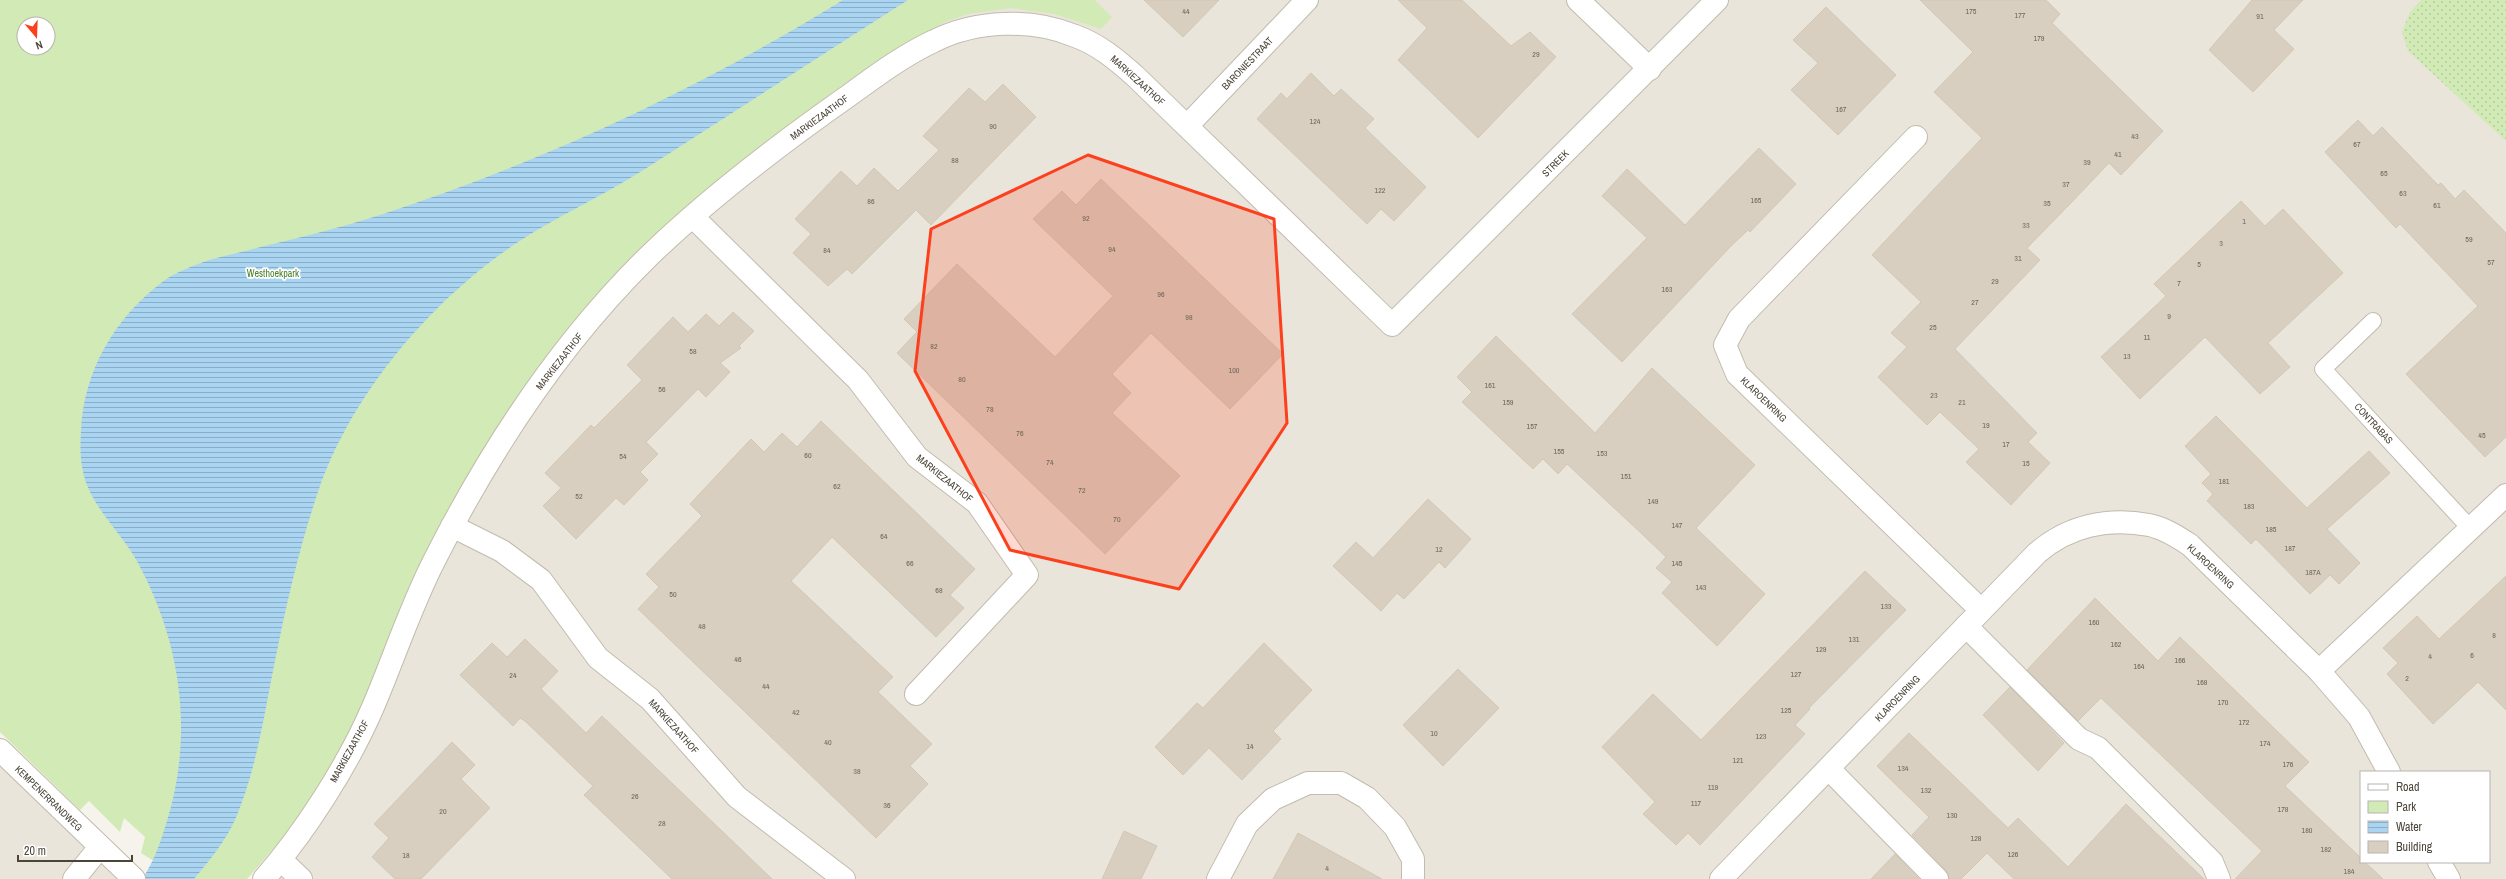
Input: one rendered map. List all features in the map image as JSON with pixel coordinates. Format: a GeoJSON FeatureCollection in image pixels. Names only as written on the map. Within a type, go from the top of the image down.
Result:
{"type":"FeatureCollection","features":[{"type":"Feature","properties":{"kind":"street","name":"BARONIESTRAAT"},"geometry":{"type":"LineString","coordinates":[[1187,126],[1308,0]]}},
{"type":"Feature","properties":{"kind":"street"},"geometry":{"type":"LineString","coordinates":[[1578,0],[1650,69]]}},
{"type":"Feature","properties":{"kind":"street","name":"STREEK"},"geometry":{"type":"LineString","coordinates":[[1392,325],[1650,69],[1717,0]]}},
{"type":"Feature","properties":{"kind":"street","name":"MARKIEZAATHOF"},"geometry":{"type":"LineString","coordinates":[[264,879],[281,860],[338,774],[372,710],[421,586],[452,526],[521,411],[560,358],[604,304],[650,255],[693,217],[782,144],[870,81],[936,40],[971,28],[1003,24],[1022,25],[1050,28],[1077,36],[1109,54],[1187,126],[1392,325]]}},
{"type":"Feature","properties":{"kind":"street","name":"KLAROENRING"},"geometry":{"type":"LineString","coordinates":[[1916,137],[1739,319],[1725,345],[1738,374],[1981,610]]}},
{"type":"Feature","properties":{"kind":"street","name":"MARKIEZAATHOF"},"geometry":{"type":"LineString","coordinates":[[693,217],[858,380],[917,457],[976,503],[1027,575],[916,694]]}},
{"type":"Feature","properties":{"kind":"street"},"geometry":{"type":"LineString","coordinates":[[2319,671],[2506,495]]}},
{"type":"Feature","properties":{"kind":"street","name":"KLAROENRING"},"geometry":{"type":"LineString","coordinates":[[1721,879],[1829,769],[2036,553],[2052,540],[2069,531],[2123,522],[2150,525],[2171,534],[2190,545],[2319,671],[2359,716],[2388,771]]}},
{"type":"Feature","properties":{"kind":"street","name":"MARKIEZAATHOF"},"geometry":{"type":"LineString","coordinates":[[452,526],[502,551],[540,580],[598,658],[650,699],[737,797],[844,879]]}},
{"type":"Feature","properties":{"kind":"street"},"geometry":{"type":"LineString","coordinates":[[1966,626],[2079,739],[2098,748],[2212,862],[2219,879]]}},
{"type":"Feature","properties":{"kind":"street","name":"KEMPENERRANDWEG"},"geometry":{"type":"LineString","coordinates":[[0,750],[130,876]]}},
{"type":"Feature","properties":{"kind":"street"},"geometry":{"type":"LineString","coordinates":[[1829,769],[1937,879]]}},
{"type":"Feature","properties":{"kind":"street"},"geometry":{"type":"LineString","coordinates":[[1218,879],[1247,824],[1273,799],[1308,783],[1341,783],[1367,798],[1395,826],[1413,859],[1413,879]]}},
{"type":"Feature","properties":{"kind":"street"},"geometry":{"type":"LineString","coordinates":[[74,879],[100,847]]}},
{"type":"Feature","properties":{"kind":"street"},"geometry":{"type":"LineString","coordinates":[[281,860],[301,879]]}},
{"type":"Feature","properties":{"kind":"street"},"geometry":{"type":"LineString","coordinates":[[2440,863],[2449,879]]}},
{"type":"Feature","properties":{"kind":"lane","name":"CONTRABAS"},"geometry":{"type":"LineString","coordinates":[[2372,321],[2324,369],[2470,528]]}},
{"type":"Feature","properties":{"kind":"highlighted area"},"geometry":{"type":"Polygon","coordinates":[[[1088,155],[1274,219],[1287,423],[1179,589],[1010,550],[915,371],[931,229],[1088,155]]]}},
{"type":"Feature","properties":{"kind":"shaded area"},"geometry":{"type":"Polygon","coordinates":[[[937,0],[2506,0],[2506,879],[261,879],[281,860],[440,549],[604,305],[937,0]]]}},
{"type":"Feature","properties":{"kind":"shaded area"},"geometry":{"type":"Polygon","coordinates":[[[0,741],[150,879],[0,879],[0,741]]]}},
{"type":"Feature","properties":{"kind":"green space","name":"Westhoekpark"},"geometry":{"type":"Polygon","coordinates":[[[0,0],[1095,0],[1112,17],[1101,29],[1054,14],[1011,8],[968,14],[945,22],[916,38],[830,94],[748,158],[573,325],[507,412],[455,499],[368,697],[333,765],[283,838],[247,879],[173,879],[154,861],[141,853],[145,837],[124,818],[120,832],[89,801],[80,810],[0,732],[0,0]]]}},
{"type":"Feature","properties":{"kind":"green space"},"geometry":{"type":"Polygon","coordinates":[[[2421,0],[2506,0],[2506,141],[2408,51],[2402,32],[2410,12],[2421,0]]]}},
{"type":"Feature","properties":{"kind":"water"},"geometry":{"type":"Polygon","coordinates":[[[843,0],[908,0],[645,169],[547,224],[515,244],[484,267],[454,293],[425,321],[398,352],[374,384],[352,418],[334,453],[319,489],[306,529],[290,590],[265,715],[250,779],[235,820],[222,844],[194,879],[142,879],[154,858],[167,821],[175,788],[180,755],[181,722],[179,689],[173,657],[153,593],[138,563],[101,510],[88,488],[84,476],[80,448],[83,408],[95,367],[104,348],[129,313],[144,297],[166,279],[178,272],[209,260],[380,215],[501,172],[560,147],[675,94],[788,33],[843,0]]]}},
{"type":"Feature","properties":{"kind":"building"},"geometry":{"type":"Polygon","coordinates":[[[1144,0],[1219,0],[1183,37],[1144,0]]]}},
{"type":"Feature","properties":{"kind":"building"},"geometry":{"type":"Polygon","coordinates":[[[1398,0],[1462,0],[1511,46],[1530,32],[1556,57],[1478,138],[1398,60],[1427,28],[1398,0]]]}},
{"type":"Feature","properties":{"kind":"building"},"geometry":{"type":"Polygon","coordinates":[[[1920,0],[2046,0],[2060,14],[2052,23],[2163,131],[2121,175],[2109,163],[2027,248],[2040,260],[1955,349],[2037,433],[2028,442],[2050,463],[2011,505],[1966,462],[1979,449],[1940,412],[1927,425],[1878,377],[1907,347],[1891,333],[1921,302],[1872,255],[1982,138],[1934,92],[1973,52],[1920,0]]]}},
{"type":"Feature","properties":{"kind":"building"},"geometry":{"type":"Polygon","coordinates":[[[2252,0],[2303,0],[2274,30],[2294,49],[2253,92],[2209,50],[2252,0]]]}},
{"type":"Feature","properties":{"kind":"building"},"geometry":{"type":"Polygon","coordinates":[[[1826,7],[1896,75],[1838,135],[1791,90],[1818,63],[1793,40],[1826,7]]]}},
{"type":"Feature","properties":{"kind":"building"},"geometry":{"type":"Polygon","coordinates":[[[1311,73],[1334,96],[1341,89],[1374,119],[1365,128],[1426,187],[1394,221],[1381,209],[1367,224],[1257,119],[1281,93],[1287,99],[1311,73]]]}},
{"type":"Feature","properties":{"kind":"building"},"geometry":{"type":"Polygon","coordinates":[[[1003,84],[1036,117],[931,225],[916,210],[852,274],[847,269],[828,286],[793,253],[811,234],[795,219],[841,171],[857,186],[874,168],[898,191],[939,150],[923,136],[969,88],[985,102],[1003,84]]]}},
{"type":"Feature","properties":{"kind":"building"},"geometry":{"type":"Polygon","coordinates":[[[2358,120],[2373,136],[2382,127],[2438,185],[2441,183],[2455,199],[2464,190],[2506,233],[2506,437],[2485,457],[2406,374],[2478,306],[2400,224],[2396,228],[2325,152],[2358,120]]]}},
{"type":"Feature","properties":{"kind":"building"},"geometry":{"type":"Polygon","coordinates":[[[1759,148],[1796,184],[1750,232],[1748,230],[1731,246],[1622,362],[1572,314],[1647,238],[1602,196],[1627,169],[1685,225],[1759,148]]]}},
{"type":"Feature","properties":{"kind":"building"},"geometry":{"type":"Polygon","coordinates":[[[1101,179],[1283,354],[1230,409],[1151,333],[1112,374],[1131,393],[1112,413],[1180,476],[1105,554],[897,353],[917,332],[904,319],[957,264],[1055,357],[1113,296],[1033,219],[1062,191],[1076,205],[1101,179]]]}},
{"type":"Feature","properties":{"kind":"building"},"geometry":{"type":"Polygon","coordinates":[[[2241,201],[2265,226],[2283,209],[2343,273],[2268,343],[2290,367],[2260,394],[2205,337],[2140,399],[2101,357],[2166,296],[2154,284],[2241,201]]]}},
{"type":"Feature","properties":{"kind":"building"},"geometry":{"type":"Polygon","coordinates":[[[733,312],[754,331],[739,346],[741,348],[720,363],[730,372],[706,397],[698,389],[646,442],[658,454],[640,472],[648,480],[624,505],[616,498],[576,539],[543,506],[561,488],[545,473],[591,425],[594,428],[642,380],[627,365],[673,317],[688,332],[706,314],[719,326],[733,312]]]}},
{"type":"Feature","properties":{"kind":"building"},"geometry":{"type":"Polygon","coordinates":[[[1496,336],[1595,433],[1652,368],[1755,465],[1696,528],[1765,594],[1717,646],[1662,593],[1672,582],[1656,568],[1666,557],[1642,534],[1567,464],[1558,474],[1543,459],[1533,469],[1462,402],[1472,392],[1457,377],[1496,336]]]}},
{"type":"Feature","properties":{"kind":"building"},"geometry":{"type":"Polygon","coordinates":[[[2216,416],[2307,508],[2369,451],[2390,473],[2327,529],[2360,563],[2339,584],[2330,575],[2310,594],[2256,539],[2251,544],[2207,501],[2213,494],[2202,483],[2211,474],[2185,446],[2216,416]]]}},
{"type":"Feature","properties":{"kind":"building"},"geometry":{"type":"Polygon","coordinates":[[[821,421],[975,569],[950,595],[964,608],[936,637],[832,537],[791,581],[893,677],[878,692],[932,744],[910,766],[928,784],[876,838],[638,609],[659,587],[646,574],[702,516],[690,504],[751,439],[764,452],[782,433],[797,447],[821,421]]]}},
{"type":"Feature","properties":{"kind":"building"},"geometry":{"type":"Polygon","coordinates":[[[1428,499],[1471,539],[1445,568],[1439,562],[1404,599],[1397,593],[1381,611],[1333,566],[1356,542],[1373,558],[1428,499]]]}},
{"type":"Feature","properties":{"kind":"building"},"geometry":{"type":"Polygon","coordinates":[[[1865,571],[1906,610],[1809,708],[1810,709],[1795,725],[1805,734],[1700,845],[1688,833],[1676,845],[1643,814],[1655,802],[1602,747],[1653,694],[1701,740],[1865,571]]]}},
{"type":"Feature","properties":{"kind":"building"},"geometry":{"type":"Polygon","coordinates":[[[2506,576],[2506,710],[2478,682],[2433,724],[2387,674],[2398,663],[2383,648],[2417,616],[2439,639],[2506,576]]]}},
{"type":"Feature","properties":{"kind":"building"},"geometry":{"type":"Polygon","coordinates":[[[2095,598],[2158,661],[2180,637],[2309,762],[2285,786],[2360,857],[2360,863],[2366,863],[2383,879],[2235,879],[2262,851],[2101,698],[2078,721],[2027,670],[2095,598]]]}},
{"type":"Feature","properties":{"kind":"building"},"geometry":{"type":"Polygon","coordinates":[[[525,639],[558,671],[541,689],[586,733],[602,716],[772,879],[672,879],[584,795],[593,786],[525,721],[520,718],[513,726],[460,675],[492,643],[507,657],[525,639]]]}},
{"type":"Feature","properties":{"kind":"building"},"geometry":{"type":"Polygon","coordinates":[[[1264,643],[1312,690],[1273,731],[1281,739],[1242,780],[1209,748],[1183,775],[1155,747],[1197,703],[1203,708],[1264,643]]]}},
{"type":"Feature","properties":{"kind":"building"},"geometry":{"type":"Polygon","coordinates":[[[1458,669],[1499,708],[1443,766],[1403,725],[1458,669]]]}},
{"type":"Feature","properties":{"kind":"building"},"geometry":{"type":"Polygon","coordinates":[[[2010,687],[2064,743],[2038,771],[1983,715],[2010,687]]]}},
{"type":"Feature","properties":{"kind":"building"},"geometry":{"type":"Polygon","coordinates":[[[1909,733],[2008,828],[2018,818],[2068,867],[2126,804],[2204,879],[2014,879],[1987,853],[1961,879],[1949,879],[1946,870],[1912,835],[1929,817],[1877,766],[1909,733]]]}},
{"type":"Feature","properties":{"kind":"building"},"geometry":{"type":"Polygon","coordinates":[[[452,742],[475,765],[461,779],[490,808],[421,879],[395,879],[372,857],[389,838],[374,824],[452,742]]]}},
{"type":"Feature","properties":{"kind":"building"},"geometry":{"type":"Polygon","coordinates":[[[1124,831],[1157,846],[1141,879],[1102,879],[1124,831]]]}},
{"type":"Feature","properties":{"kind":"building"},"geometry":{"type":"Polygon","coordinates":[[[1298,833],[1382,879],[1273,879],[1298,833]]]}},
{"type":"Feature","properties":{"kind":"building"},"geometry":{"type":"Polygon","coordinates":[[[1895,854],[1919,879],[1871,879],[1895,854]]]}}]}
